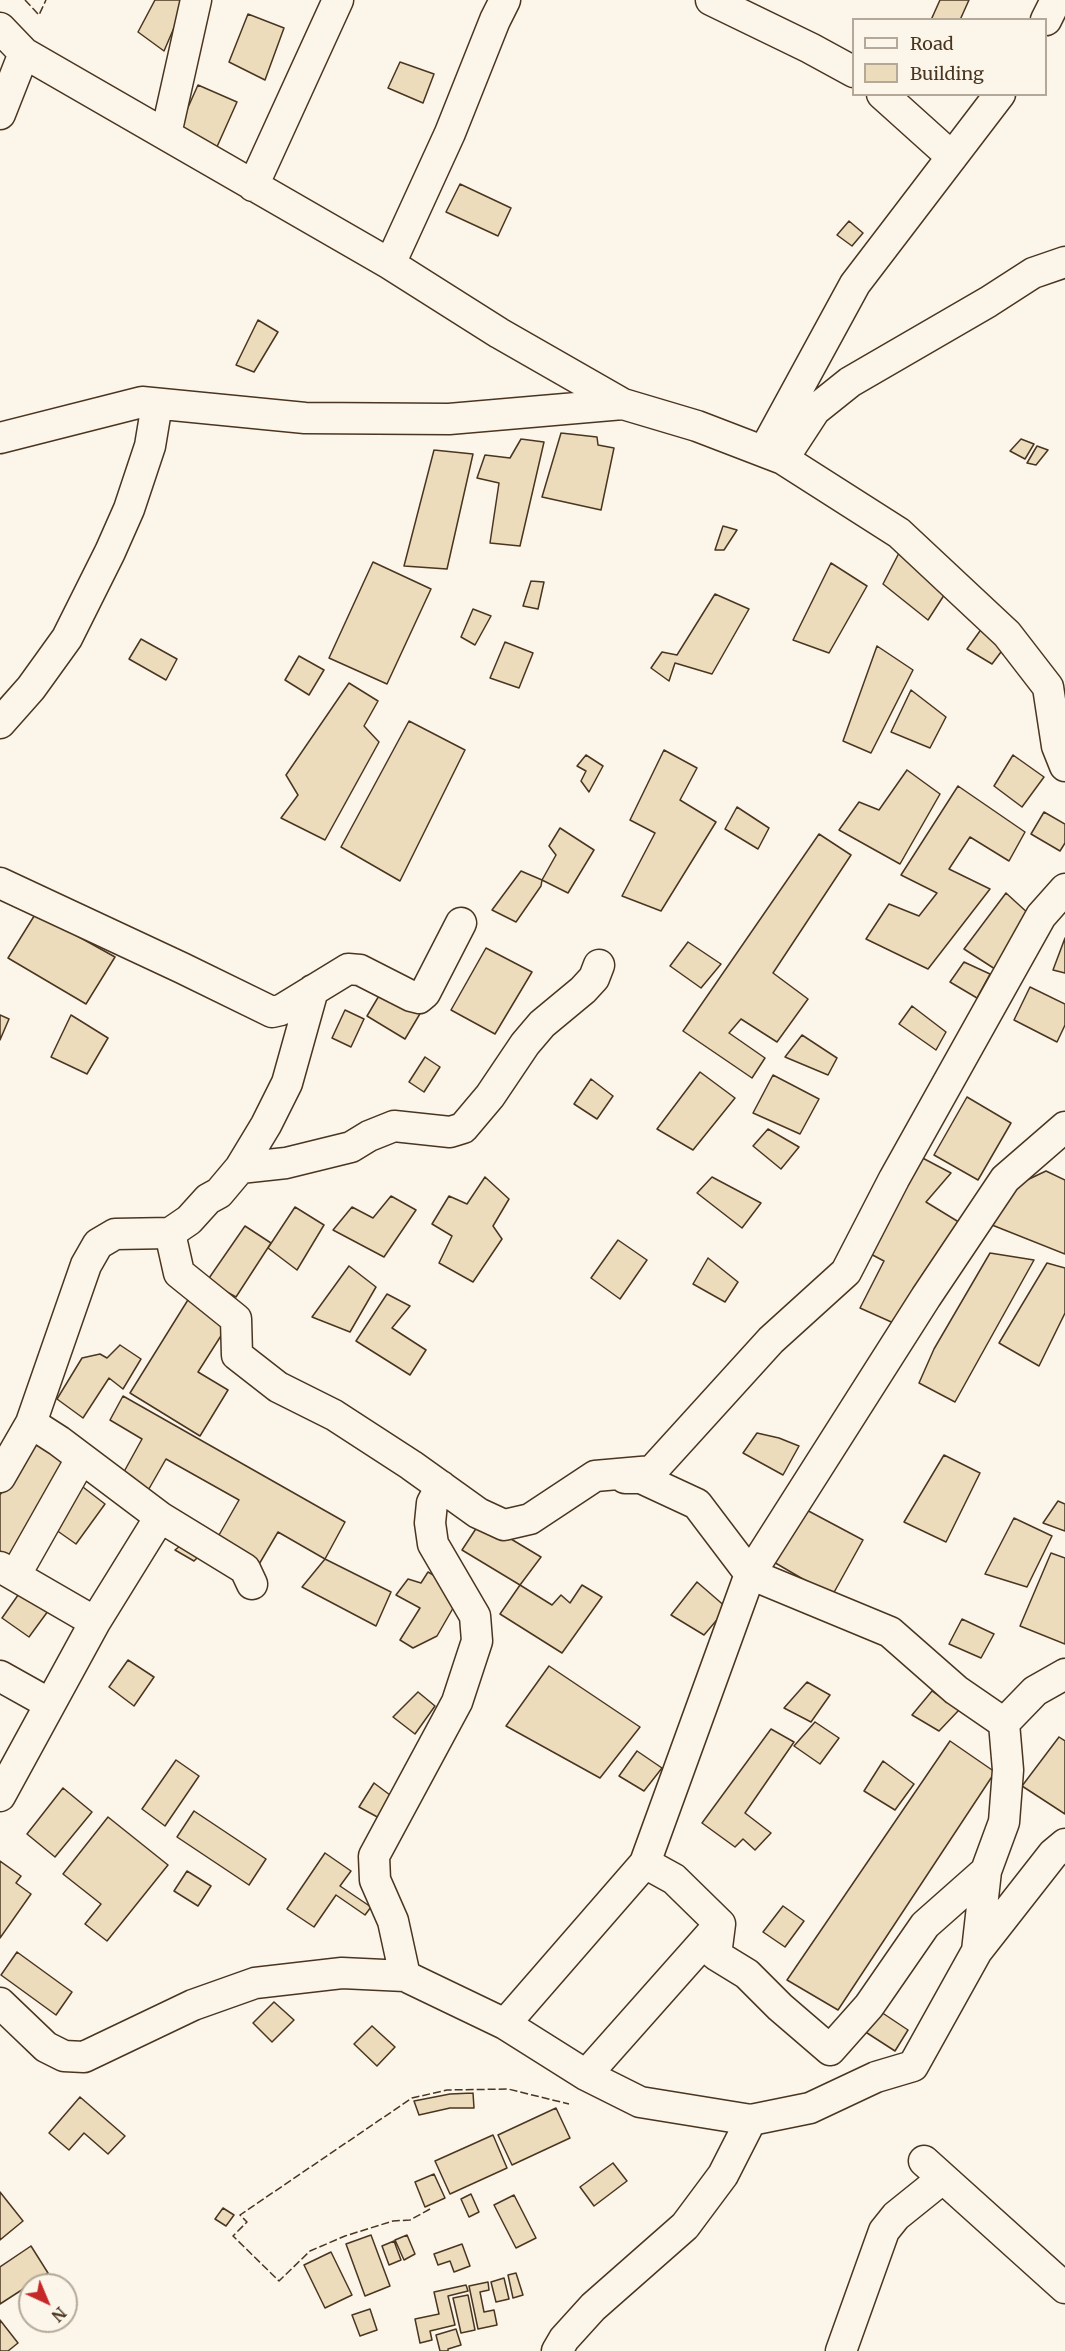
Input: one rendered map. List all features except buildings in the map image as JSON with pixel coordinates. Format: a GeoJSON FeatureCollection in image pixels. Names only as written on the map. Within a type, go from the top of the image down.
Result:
{"type":"FeatureCollection","features":[{"type":"Feature","properties":{"kind":"street"},"geometry":{"type":"LineString","coordinates":[[166,134],[196,0]]}},
{"type":"Feature","properties":{"kind":"street"},"geometry":{"type":"LineString","coordinates":[[253,186],[339,0]]}},
{"type":"Feature","properties":{"kind":"street"},"geometry":{"type":"LineString","coordinates":[[390,264],[450,133],[495,20],[506,0]]}},
{"type":"Feature","properties":{"kind":"street"},"geometry":{"type":"LineString","coordinates":[[711,0],[852,71]]}},
{"type":"Feature","properties":{"kind":"street"},"geometry":{"type":"LineString","coordinates":[[1047,18],[1056,0]]}},
{"type":"Feature","properties":{"kind":"street"},"geometry":{"type":"LineString","coordinates":[[0,28],[24,53],[390,264],[499,333],[623,404],[697,426],[773,455],[899,533],[1007,634],[1048,687],[1057,746],[1065,766]]}},
{"type":"Feature","properties":{"kind":"street"},"geometry":{"type":"LineString","coordinates":[[0,114],[24,53]]}},
{"type":"Feature","properties":{"kind":"street"},"geometry":{"type":"LineString","coordinates":[[884,96],[952,157]]}},
{"type":"Feature","properties":{"kind":"street"},"geometry":{"type":"LineString","coordinates":[[773,455],[855,284],[998,96]]}},
{"type":"Feature","properties":{"kind":"street"},"geometry":{"type":"LineString","coordinates":[[773,455],[815,410],[850,382],[988,302],[1033,273],[1065,262]]}},
{"type":"Feature","properties":{"kind":"street"},"geometry":{"type":"LineString","coordinates":[[0,438],[142,402],[305,418],[427,419],[623,404]]}},
{"type":"Feature","properties":{"kind":"street"},"geometry":{"type":"LineString","coordinates":[[0,723],[31,688],[67,638],[110,552],[129,509],[150,446],[157,404]]}},
{"type":"Feature","properties":{"kind":"street"},"geometry":{"type":"LineString","coordinates":[[0,883],[272,1012],[281,1010],[348,969],[360,970],[419,998],[425,993],[461,922]]}},
{"type":"Feature","properties":{"kind":"street"},"geometry":{"type":"LineString","coordinates":[[170,1233],[179,1273],[236,1319],[237,1354],[278,1387],[334,1415],[478,1513],[504,1525],[530,1519],[595,1476],[652,1471],[771,1340],[846,1272],[894,1179],[1041,916],[1065,889]]}},
{"type":"Feature","properties":{"kind":"street"},"geometry":{"type":"LineString","coordinates":[[240,1168],[286,1162],[351,1147],[369,1136],[394,1126],[450,1132],[463,1128],[484,1104],[542,1024],[583,990],[594,978],[599,965]]}},
{"type":"Feature","properties":{"kind":"street"},"geometry":{"type":"LineString","coordinates":[[0,1477],[31,1423],[83,1275],[98,1244],[115,1234],[170,1233],[189,1220],[208,1199],[219,1193],[240,1168],[266,1125],[287,1083],[313,990]]}},
{"type":"Feature","properties":{"kind":"street"},"geometry":{"type":"LineString","coordinates":[[505,2024],[645,1863],[750,1574],[926,1297],[1005,1179],[1065,1127]]}},
{"type":"Feature","properties":{"kind":"street"},"geometry":{"type":"LineString","coordinates":[[31,1423],[59,1440],[160,1517],[245,1569],[252,1584]]}},
{"type":"Feature","properties":{"kind":"street"},"geometry":{"type":"LineString","coordinates":[[81,1459],[8,1570],[95,1622]]}},
{"type":"Feature","properties":{"kind":"street"},"geometry":{"type":"LineString","coordinates":[[595,1476],[641,1478],[697,1504],[750,1574],[890,1632],[956,1690],[1004,1723]]}},
{"type":"Feature","properties":{"kind":"street"},"geometry":{"type":"LineString","coordinates":[[405,1976],[393,1921],[375,1880],[374,1856],[457,1702],[477,1641],[475,1616],[433,1544],[430,1523],[432,1503],[441,1486]]}},
{"type":"Feature","properties":{"kind":"street"},"geometry":{"type":"LineString","coordinates":[[0,1796],[95,1622],[160,1517]]}},
{"type":"Feature","properties":{"kind":"street"},"geometry":{"type":"LineString","coordinates":[[977,1951],[986,1871],[1004,1822],[1008,1770],[1004,1723],[1035,1691],[1065,1674]]}},
{"type":"Feature","properties":{"kind":"street"},"geometry":{"type":"LineString","coordinates":[[0,1676],[50,1704]]}},
{"type":"Feature","properties":{"kind":"street"},"geometry":{"type":"LineString","coordinates":[[0,2003],[46,2047],[64,2056],[84,2057],[193,2005],[255,1983],[342,1973],[405,1976],[505,2024],[586,2075],[640,2102],[751,2120],[810,2108],[876,2077],[913,2066],[977,1951],[1053,1854],[1065,1844]]}},
{"type":"Feature","properties":{"kind":"street"},"geometry":{"type":"LineString","coordinates":[[645,1863],[674,1879],[720,1924]]}},
{"type":"Feature","properties":{"kind":"street"},"geometry":{"type":"LineString","coordinates":[[720,1924],[716,1955],[747,1974],[780,2007],[830,2050],[869,2006],[925,1925],[986,1871]]}},
{"type":"Feature","properties":{"kind":"street"},"geometry":{"type":"LineString","coordinates":[[586,2075],[720,1924]]}},
{"type":"Feature","properties":{"kind":"street"},"geometry":{"type":"LineString","coordinates":[[557,2351],[593,2307],[685,2226],[723,2175],[751,2120]]}},
{"type":"Feature","properties":{"kind":"street"},"geometry":{"type":"LineString","coordinates":[[841,2351],[884,2231],[933,2170],[1065,2288]]}},
{"type":"Feature","properties":{"kind":"fence"},"geometry":{"type":"LineString","coordinates":[[25,0],[39,15],[46,0]]}},
{"type":"Feature","properties":{"kind":"fence"},"geometry":{"type":"LineString","coordinates":[[430,2209],[410,2220],[393,2221],[345,2236],[310,2251],[279,2281],[233,2236],[247,2222],[240,2215],[412,2098],[447,2090],[508,2089],[569,2104]]}}]}
